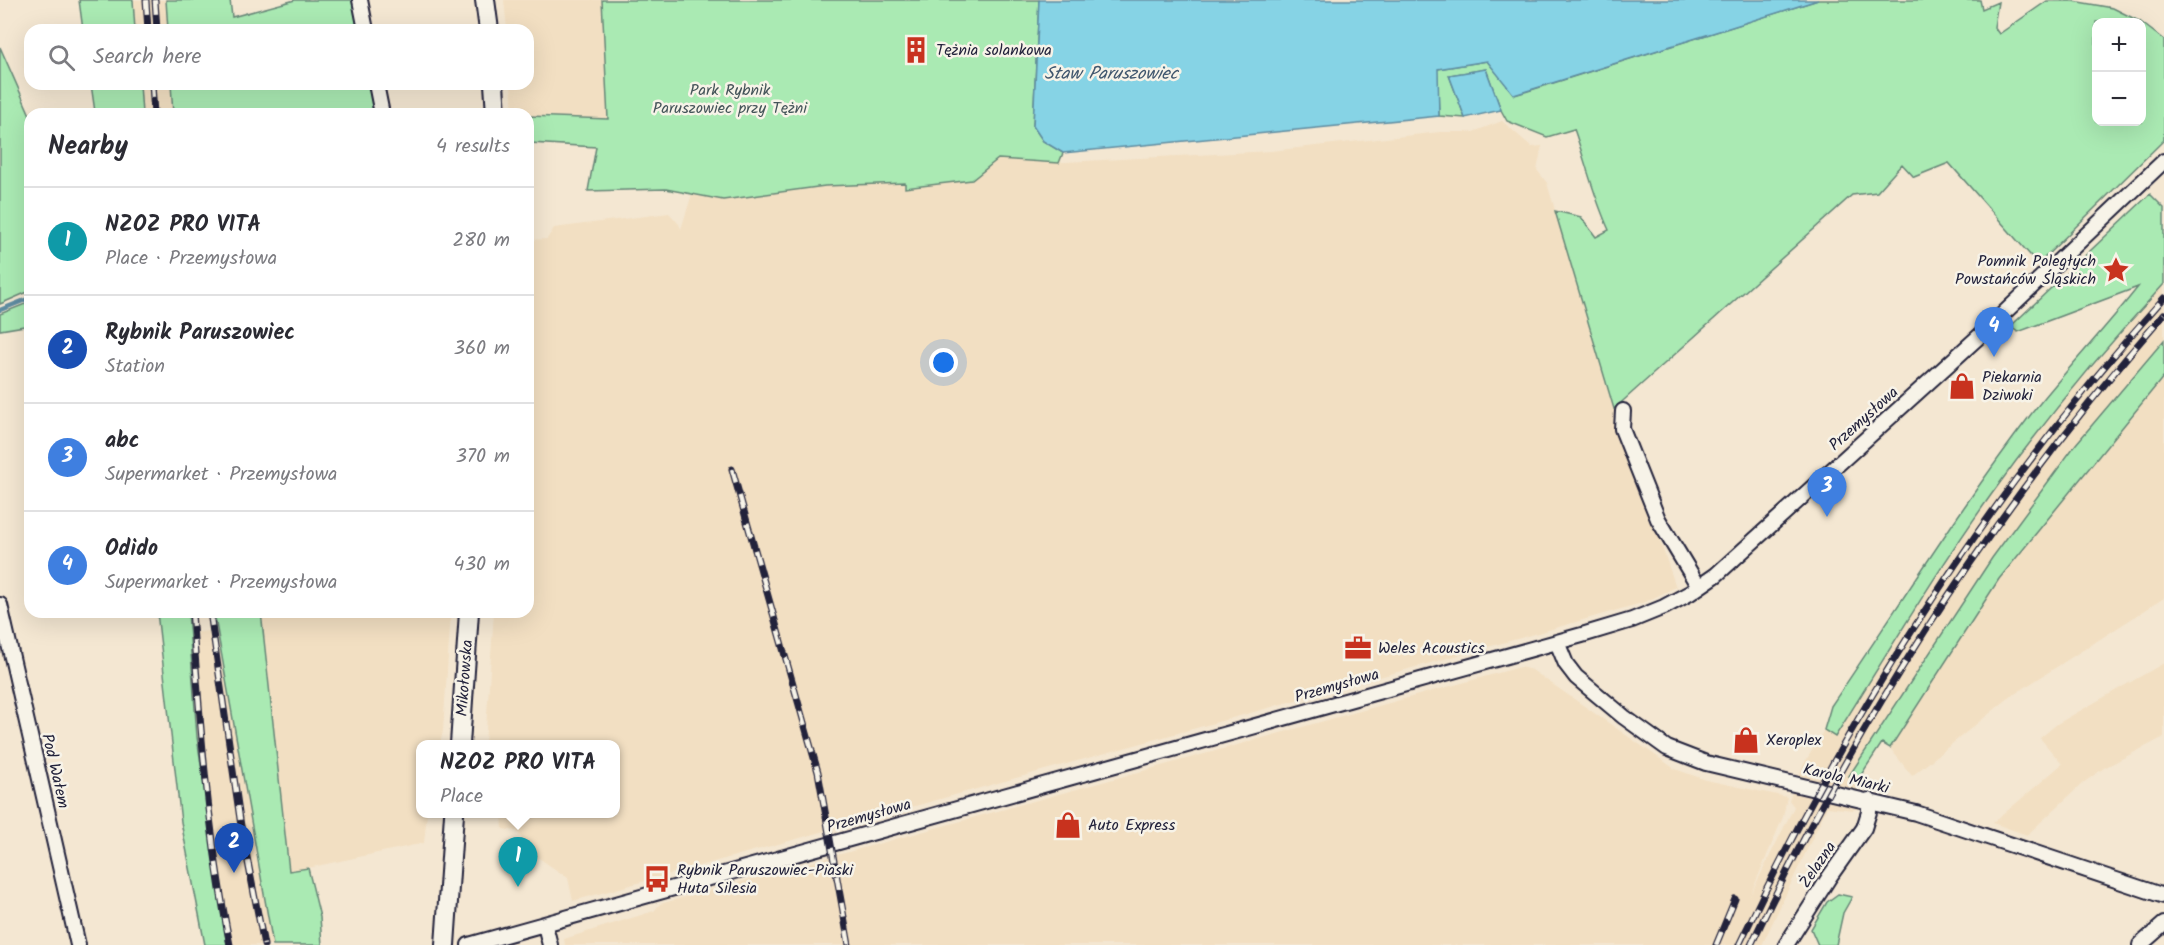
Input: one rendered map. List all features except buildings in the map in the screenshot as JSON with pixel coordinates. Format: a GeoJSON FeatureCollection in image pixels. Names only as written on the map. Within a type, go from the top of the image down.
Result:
{"type":"FeatureCollection","features":[{"type":"Feature","properties":{"kind":"main road"},"geometry":{"type":"LineString","coordinates":[[485,0],[488,24]]}},
{"type":"Feature","properties":{"kind":"main road"},"geometry":{"type":"LineString","coordinates":[[494,90],[496,108]]}},
{"type":"Feature","properties":{"kind":"main road","name":"Mikołowska"},"geometry":{"type":"LineString","coordinates":[[460,740],[470,618]]}},
{"type":"Feature","properties":{"kind":"main road"},"geometry":{"type":"LineString","coordinates":[[448,945],[454,818]]}},
{"type":"Feature","properties":{"kind":"street"},"geometry":{"type":"LineString","coordinates":[[360,0],[365,24]]}},
{"type":"Feature","properties":{"kind":"street"},"geometry":{"type":"LineString","coordinates":[[377,90],[381,108]]}},
{"type":"Feature","properties":{"kind":"street","name":"Przemysłowa"},"geometry":{"type":"LineString","coordinates":[[469,945],[1557,642],[1643,616],[1676,601],[1699,587],[1749,546],[1985,331],[2164,161]]}},
{"type":"Feature","properties":{"kind":"street"},"geometry":{"type":"LineString","coordinates":[[1623,411],[1622,429],[1658,519],[1699,587]]}},
{"type":"Feature","properties":{"kind":"street","name":"Pod Wałem"},"geometry":{"type":"LineString","coordinates":[[0,605],[78,945]]}},
{"type":"Feature","properties":{"kind":"street","name":"Karola Miarki"},"geometry":{"type":"LineString","coordinates":[[1557,642],[1566,664],[1576,677],[1639,729],[1672,751],[1706,763],[1869,800],[1955,825],[2164,896]]}},
{"type":"Feature","properties":{"kind":"street","name":"Żelazna"},"geometry":{"type":"LineString","coordinates":[[1786,945],[1864,828],[1869,812],[1869,800]]}},
{"type":"Feature","properties":{"kind":"street"},"geometry":{"type":"LineString","coordinates":[[2140,945],[2164,924]]}},
{"type":"Feature","properties":{"kind":"street"},"geometry":{"type":"LineString","coordinates":[[545,925],[550,945]]}},
{"type":"Feature","properties":{"kind":"shaded area"},"geometry":{"type":"Polygon","coordinates":[[[133,0],[166,0],[168,24],[135,24],[133,0]]]}},
{"type":"Feature","properties":{"kind":"shaded area"},"geometry":{"type":"Polygon","coordinates":[[[504,0],[602,0],[609,119],[534,117],[534,108],[513,108],[511,90],[534,90],[534,24],[506,24],[504,0]]]}},
{"type":"Feature","properties":{"kind":"shaded area"},"geometry":{"type":"Polygon","coordinates":[[[140,90],[171,90],[173,108],[142,108],[140,90]]]}},
{"type":"Feature","properties":{"kind":"shaded area"},"geometry":{"type":"Polygon","coordinates":[[[1502,121],[1532,147],[1542,146],[1537,170],[1547,183],[1614,409],[1676,587],[1645,602],[1538,633],[573,901],[568,878],[530,852],[517,831],[503,829],[502,818],[620,818],[620,740],[485,740],[494,618],[534,618],[534,240],[547,239],[554,228],[669,213],[681,229],[692,194],[723,200],[824,186],[906,183],[906,187],[972,180],[998,159],[1047,163],[1271,151],[1440,132],[1473,132],[1502,121]]]}},
{"type":"Feature","properties":{"kind":"shaded area"},"geometry":{"type":"Polygon","coordinates":[[[2164,282],[2164,340],[2076,444],[1992,558],[1849,776],[1859,778],[1859,808],[1853,810],[1827,807],[1762,945],[565,945],[564,939],[654,911],[660,904],[1520,667],[1532,670],[1675,769],[1706,780],[1787,797],[1783,817],[1750,896],[1794,807],[1789,800],[1804,764],[1824,730],[1835,737],[1917,606],[1991,495],[2058,407],[2164,282]]]}},
{"type":"Feature","properties":{"kind":"shaded area"},"geometry":{"type":"Polygon","coordinates":[[[2164,376],[2164,598],[2010,697],[1912,776],[1890,748],[1999,579],[2164,376]]]}},
{"type":"Feature","properties":{"kind":"shaded area"},"geometry":{"type":"Polygon","coordinates":[[[188,618],[197,618],[198,632],[209,631],[207,618],[215,618],[273,945],[227,945],[197,737],[188,618]]]}},
{"type":"Feature","properties":{"kind":"shaded area"},"geometry":{"type":"Polygon","coordinates":[[[262,618],[451,618],[441,740],[416,740],[416,818],[427,818],[424,843],[289,872],[262,618]]]}},
{"type":"Feature","properties":{"kind":"shaded area"},"geometry":{"type":"Polygon","coordinates":[[[2164,663],[2164,737],[2104,768],[2083,783],[2027,835],[1993,823],[2062,764],[2040,738],[2057,724],[2164,663]]]}},
{"type":"Feature","properties":{"kind":"green space"},"geometry":{"type":"Polygon","coordinates":[[[79,0],[133,0],[135,24],[82,24],[79,0]]]}},
{"type":"Feature","properties":{"kind":"green space"},"geometry":{"type":"Polygon","coordinates":[[[166,0],[230,0],[232,17],[295,0],[354,0],[357,24],[168,24],[166,0]]]}},
{"type":"Feature","properties":{"kind":"green space","name":"Park Rybnik Paruszowiec przy Tężni"},"geometry":{"type":"Polygon","coordinates":[[[602,0],[1039,0],[1033,126],[1043,141],[1063,153],[1059,163],[998,159],[972,180],[905,188],[905,183],[825,186],[723,200],[666,189],[588,191],[596,147],[534,143],[534,116],[608,119],[602,0]]]}},
{"type":"Feature","properties":{"kind":"green space"},"geometry":{"type":"Polygon","coordinates":[[[1818,0],[1980,0],[1982,9],[1998,2],[1994,27],[1999,34],[2047,1],[2073,1],[2113,8],[2133,18],[2092,18],[2092,126],[2146,126],[2146,26],[2164,40],[2164,140],[2038,264],[1949,163],[1914,177],[1902,164],[1877,192],[1852,195],[1614,409],[1555,211],[1581,217],[1596,237],[1609,230],[1594,193],[1574,129],[1547,137],[1507,121],[1486,69],[1449,75],[1465,118],[1439,116],[1437,69],[1487,61],[1515,95],[1818,0]]]}},
{"type":"Feature","properties":{"kind":"green space"},"geometry":{"type":"Polygon","coordinates":[[[0,47],[27,108],[24,108],[24,294],[0,304],[0,47]]]}},
{"type":"Feature","properties":{"kind":"green space"},"geometry":{"type":"Polygon","coordinates":[[[92,90],[140,90],[142,108],[94,108],[92,90]]]}},
{"type":"Feature","properties":{"kind":"green space"},"geometry":{"type":"Polygon","coordinates":[[[171,90],[370,90],[374,108],[173,108],[171,90]]]}},
{"type":"Feature","properties":{"kind":"green space"},"geometry":{"type":"Polygon","coordinates":[[[2150,194],[2164,208],[2164,284],[2074,387],[1991,495],[1930,584],[1835,737],[1824,730],[1831,706],[1930,558],[2032,413],[2138,287],[2018,332],[2010,327],[2150,194]]]}},
{"type":"Feature","properties":{"kind":"green space"},"geometry":{"type":"Polygon","coordinates":[[[24,304],[24,326],[0,330],[0,314],[24,304]]]}},
{"type":"Feature","properties":{"kind":"green space"},"geometry":{"type":"Polygon","coordinates":[[[2164,340],[2164,376],[1999,579],[1890,748],[1882,743],[1859,778],[1849,776],[1992,558],[2076,444],[2164,340]]]}},
{"type":"Feature","properties":{"kind":"green space"},"geometry":{"type":"Polygon","coordinates":[[[158,618],[188,618],[197,737],[227,945],[205,945],[181,822],[158,618]]]}},
{"type":"Feature","properties":{"kind":"green space"},"geometry":{"type":"Polygon","coordinates":[[[215,618],[262,618],[289,871],[308,868],[320,917],[322,945],[273,945],[215,618]]]}},
{"type":"Feature","properties":{"kind":"green space"},"geometry":{"type":"Polygon","coordinates":[[[1838,894],[1852,897],[1843,913],[1836,945],[1818,945],[1811,929],[1827,902],[1838,894]]]}},
{"type":"Feature","properties":{"kind":"water","name":"Staw Paruszowiec"},"geometry":{"type":"Polygon","coordinates":[[[1039,0],[1818,0],[1514,95],[1487,61],[1438,69],[1439,116],[1063,153],[1043,141],[1033,126],[1039,0]]]}},
{"type":"Feature","properties":{"kind":"water"},"geometry":{"type":"Polygon","coordinates":[[[1486,69],[1501,110],[1465,118],[1449,75],[1486,69]]]}},
{"type":"Feature","properties":{"kind":"waterway"},"geometry":{"type":"LineString","coordinates":[[0,310],[24,300]]}},
{"type":"Feature","properties":{"kind":"railway"},"geometry":{"type":"LineString","coordinates":[[146,0],[148,24]]}},
{"type":"Feature","properties":{"kind":"railway"},"geometry":{"type":"LineString","coordinates":[[155,0],[157,24]]}},
{"type":"Feature","properties":{"kind":"railway"},"geometry":{"type":"LineString","coordinates":[[152,90],[154,108]]}},
{"type":"Feature","properties":{"kind":"railway"},"geometry":{"type":"LineString","coordinates":[[1739,945],[1828,772],[1876,688],[1928,606],[1982,526],[2040,448],[2100,372],[2164,298]]}},
{"type":"Feature","properties":{"kind":"railway"},"geometry":{"type":"LineString","coordinates":[[1751,945],[1838,777],[1885,695],[1935,615],[1988,537],[2044,461],[2164,314]]}},
{"type":"Feature","properties":{"kind":"railway"},"geometry":{"type":"LineString","coordinates":[[732,469],[818,772],[849,945]]}},
{"type":"Feature","properties":{"kind":"railway"},"geometry":{"type":"LineString","coordinates":[[192,618],[210,821],[230,945]]}},
{"type":"Feature","properties":{"kind":"railway"},"geometry":{"type":"LineString","coordinates":[[211,618],[241,826],[264,945]]}},
{"type":"Feature","properties":{"kind":"railway"},"geometry":{"type":"LineString","coordinates":[[1716,945],[1735,899]]}},
{"type":"Feature","properties":{"kind":"place","name":"Tężnia solankowa"},"geometry":{"type":"Point","coordinates":[916,50]}},
{"type":"Feature","properties":{"kind":"place","name":"Pomnik Poległych Powstańców Śląskich"},"geometry":{"type":"Point","coordinates":[2116,270]}},
{"type":"Feature","properties":{"kind":"place","name":"Odido"},"geometry":{"type":"Point","coordinates":[1994,357]}},
{"type":"Feature","properties":{"kind":"place","name":"Piekarnia Dziwoki"},"geometry":{"type":"Point","coordinates":[1962,386]}},
{"type":"Feature","properties":{"kind":"place","name":"abc"},"geometry":{"type":"Point","coordinates":[1827,517]}},
{"type":"Feature","properties":{"kind":"place","name":"Weles Acoustics"},"geometry":{"type":"Point","coordinates":[1358,648]}},
{"type":"Feature","properties":{"kind":"place","name":"Xeroplex"},"geometry":{"type":"Point","coordinates":[1746,740]}},
{"type":"Feature","properties":{"kind":"place","name":"Auto Express"},"geometry":{"type":"Point","coordinates":[1068,825]}},
{"type":"Feature","properties":{"kind":"place","name":"Rybnik Paruszowiec"},"geometry":{"type":"Point","coordinates":[234,873]}},
{"type":"Feature","properties":{"kind":"place","name":"Rybnik Paruszowiec-Piaski Huta Silesia"},"geometry":{"type":"Point","coordinates":[657,879]}},
{"type":"Feature","properties":{"kind":"place","name":"NZOZ PRO VITA"},"geometry":{"type":"Point","coordinates":[518,887]}}]}
